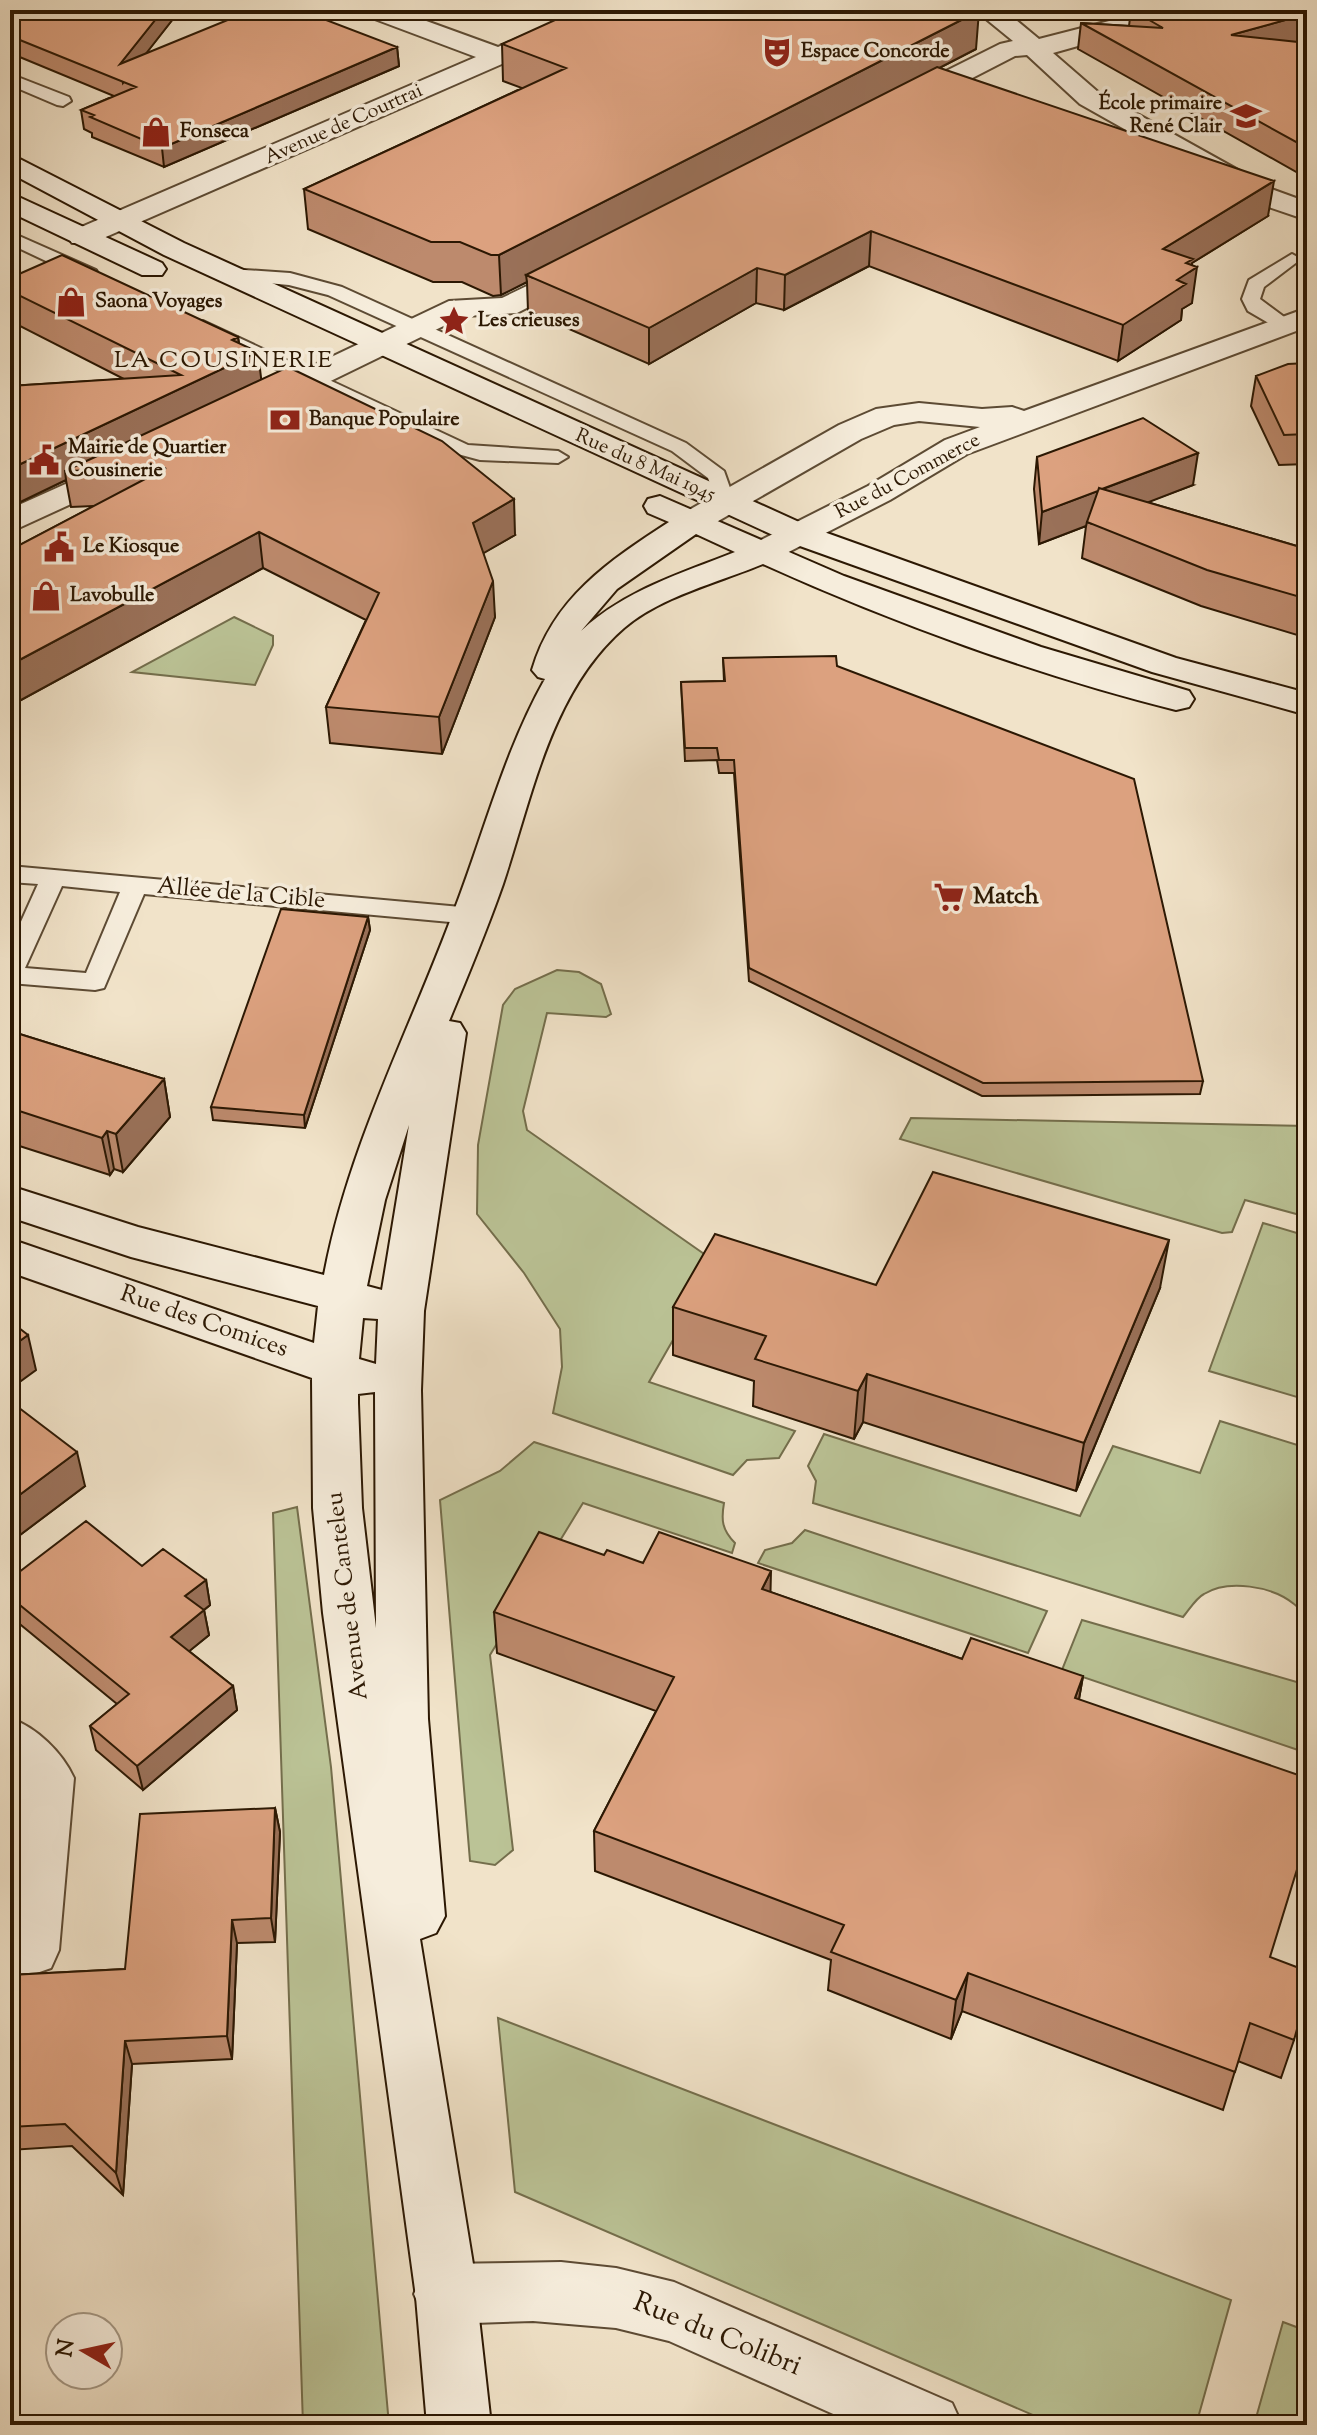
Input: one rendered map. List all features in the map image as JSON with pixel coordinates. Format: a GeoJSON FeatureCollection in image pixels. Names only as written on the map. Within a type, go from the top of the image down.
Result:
{"type":"FeatureCollection","features":[{"type":"Feature","properties":{"kind":"street"},"geometry":{"type":"LineString","coordinates":[[373,10],[500,57]]}},
{"type":"Feature","properties":{"kind":"street","name":"Avenue de Courtrai"},"geometry":{"type":"LineString","coordinates":[[82,237],[605,10]]}},
{"type":"Feature","properties":{"kind":"street"},"geometry":{"type":"LineString","coordinates":[[987,10],[1014,27],[1089,98],[1264,196],[1307,212]]}},
{"type":"Feature","properties":{"kind":"street"},"geometry":{"type":"LineString","coordinates":[[887,111],[1009,49],[1056,45],[1179,10]]}},
{"type":"Feature","properties":{"kind":"street","name":"Rue du 8 Mai 1945"},"geometry":{"type":"LineString","coordinates":[[10,162],[230,275],[798,534],[1164,665],[1307,704]]}},
{"type":"Feature","properties":{"kind":"street","name":"Rue du 8 Mai 1945"},"geometry":{"type":"LineString","coordinates":[[10,201],[572,464]]}},
{"type":"Feature","properties":{"kind":"street"},"geometry":{"type":"LineString","coordinates":[[237,413],[459,307],[507,307],[606,256]]}},
{"type":"Feature","properties":{"kind":"street","name":"Rue du Commerce"},"geometry":{"type":"LineString","coordinates":[[761,553],[879,493],[956,447],[1296,321]]}},
{"type":"Feature","properties":{"kind":"street","name":"Rue du Commerce"},"geometry":{"type":"LineString","coordinates":[[694,521],[850,432],[887,416],[919,412],[982,418],[1058,409]]}},
{"type":"Feature","properties":{"kind":"street"},"geometry":{"type":"LineString","coordinates":[[10,522],[80,475],[151,455]]}},
{"type":"Feature","properties":{"kind":"street","name":"Rue du 8 Mai 1945"},"geometry":{"type":"LineString","coordinates":[[628,490],[832,583],[1029,654],[1307,735]]}},
{"type":"Feature","properties":{"kind":"street","name":"Avenue de Canteleu"},"geometry":{"type":"LineString","coordinates":[[542,720],[551,662],[571,619],[605,581],[694,521]]}},
{"type":"Feature","properties":{"kind":"street","name":"Avenue de Canteleu"},"geometry":{"type":"LineString","coordinates":[[445,2294],[376,1823],[345,1585],[334,1474],[335,1369],[342,1297],[379,1148],[472,916],[542,720],[573,666],[611,622],[648,601],[761,553]]}},
{"type":"Feature","properties":{"kind":"street","name":"Avenue de Canteleu"},"geometry":{"type":"LineString","coordinates":[[459,2425],[445,2294],[402,1719],[398,1390],[401,1311],[433,1094],[472,916]]}},
{"type":"Feature","properties":{"kind":"street"},"geometry":{"type":"LineString","coordinates":[[10,1201],[131,1241],[401,1311]]}},
{"type":"Feature","properties":{"kind":"street","name":"Rue des Comices"},"geometry":{"type":"LineString","coordinates":[[10,1255],[398,1390]]}},
{"type":"Feature","properties":{"kind":"street"},"geometry":{"type":"LineString","coordinates":[[10,1740],[48,1778],[31,1950],[10,1951]]}},
{"type":"Feature","properties":{"kind":"street","name":"Rue du Colibri"},"geometry":{"type":"LineString","coordinates":[[445,2294],[549,2289],[636,2299],[674,2312],[930,2425]]}},
{"type":"Feature","properties":{"kind":"lane"},"geometry":{"type":"LineString","coordinates":[[10,79],[63,101]]}},
{"type":"Feature","properties":{"kind":"lane"},"geometry":{"type":"LineString","coordinates":[[10,237],[109,283]]}},
{"type":"Feature","properties":{"kind":"lane"},"geometry":{"type":"LineString","coordinates":[[1292,259],[1256,284],[1251,299],[1255,307],[1296,321]]}},
{"type":"Feature","properties":{"kind":"lane"},"geometry":{"type":"LineString","coordinates":[[230,275],[268,276],[315,284],[679,447],[716,474],[725,486],[725,502]]}},
{"type":"Feature","properties":{"kind":"lane"},"geometry":{"type":"LineString","coordinates":[[181,316],[461,449],[480,454],[572,464]]}},
{"type":"Feature","properties":{"kind":"lane","name":"Allée de la Cible"},"geometry":{"type":"LineString","coordinates":[[10,874],[472,916]]}},
{"type":"Feature","properties":{"kind":"lane"},"geometry":{"type":"LineString","coordinates":[[53,878],[10,974],[95,982],[135,885]]}},
{"type":"Feature","properties":{"kind":"green space"},"geometry":{"type":"Polygon","coordinates":[[[234,617],[273,636],[273,645],[255,685],[132,672],[234,617]]]}},
{"type":"Feature","properties":{"kind":"green space"},"geometry":{"type":"Polygon","coordinates":[[[557,970],[579,972],[601,984],[611,1014],[606,1017],[547,1013],[523,1111],[527,1130],[717,1263],[649,1382],[795,1431],[779,1458],[747,1460],[733,1475],[553,1413],[562,1367],[560,1329],[524,1273],[477,1214],[478,1145],[503,1005],[515,989],[557,970]]]}},
{"type":"Feature","properties":{"kind":"green space"},"geometry":{"type":"Polygon","coordinates":[[[911,1118],[1307,1126],[1307,1217],[1245,1200],[1232,1232],[1222,1233],[900,1139],[911,1118]]]}},
{"type":"Feature","properties":{"kind":"green space"},"geometry":{"type":"Polygon","coordinates":[[[1263,1223],[1307,1236],[1307,1400],[1209,1371],[1263,1223]]]}},
{"type":"Feature","properties":{"kind":"green space"},"geometry":{"type":"Polygon","coordinates":[[[1220,1421],[1307,1448],[1307,1625],[1294,1604],[1262,1589],[1237,1586],[1214,1589],[1198,1598],[1183,1617],[813,1503],[816,1481],[808,1466],[824,1434],[1080,1516],[1113,1446],[1200,1473],[1220,1421]]]}},
{"type":"Feature","properties":{"kind":"green space"},"geometry":{"type":"Polygon","coordinates":[[[534,1442],[724,1503],[724,1524],[727,1534],[735,1543],[732,1553],[583,1503],[490,1655],[513,1850],[495,1865],[470,1861],[440,1500],[500,1471],[534,1442]]]}},
{"type":"Feature","properties":{"kind":"green space"},"geometry":{"type":"Polygon","coordinates":[[[297,1507],[331,1767],[389,2425],[303,2425],[273,1513],[297,1507]]]}},
{"type":"Feature","properties":{"kind":"green space"},"geometry":{"type":"Polygon","coordinates":[[[805,1530],[1047,1611],[1028,1653],[758,1563],[765,1550],[792,1543],[805,1530]]]}},
{"type":"Feature","properties":{"kind":"green space"},"geometry":{"type":"Polygon","coordinates":[[[1082,1620],[1307,1685],[1307,1753],[1062,1670],[1082,1620]]]}},
{"type":"Feature","properties":{"kind":"green space"},"geometry":{"type":"Polygon","coordinates":[[[498,2018],[1231,2300],[1196,2425],[1056,2425],[515,2192],[498,2018]]]}},
{"type":"Feature","properties":{"kind":"green space"},"geometry":{"type":"Polygon","coordinates":[[[1283,2322],[1307,2331],[1307,2425],[1254,2425],[1283,2322]]]}},
{"type":"Feature","properties":{"kind":"building"},"geometry":{"type":"Polygon","coordinates":[[[10,10],[163,10],[120,64],[252,10],[300,10],[397,47],[162,148],[90,117],[94,115],[81,110],[136,87],[10,36],[10,10]]]}},
{"type":"Feature","properties":{"kind":"building"},"geometry":{"type":"Polygon","coordinates":[[[577,10],[979,11],[499,255],[491,255],[460,242],[431,242],[304,189],[566,68],[502,44],[577,10]]]}},
{"type":"Feature","properties":{"kind":"building","name":"École primaire René Clair"},"geometry":{"type":"Polygon","coordinates":[[[1132,10],[1307,10],[1307,14],[1231,35],[1307,43],[1307,148],[1081,23],[1163,28],[1132,10]]]}},
{"type":"Feature","properties":{"kind":"building"},"geometry":{"type":"Polygon","coordinates":[[[937,67],[1274,181],[1163,249],[1193,259],[1186,263],[1197,267],[1177,280],[1186,284],[1123,325],[871,231],[785,275],[757,268],[649,328],[526,275],[937,67]]]}},
{"type":"Feature","properties":{"kind":"building"},"geometry":{"type":"Polygon","coordinates":[[[62,255],[238,337],[232,340],[258,352],[10,469],[10,386],[181,375],[10,291],[10,278],[62,255]]]}},
{"type":"Feature","properties":{"kind":"building"},"geometry":{"type":"Polygon","coordinates":[[[1307,363],[1307,434],[1284,435],[1256,376],[1288,364],[1307,363]]]}},
{"type":"Feature","properties":{"kind":"building"},"geometry":{"type":"Polygon","coordinates":[[[288,367],[442,441],[514,499],[473,523],[493,581],[439,717],[326,707],[379,593],[259,532],[10,665],[10,550],[166,468],[65,471],[288,367]]]}},
{"type":"Feature","properties":{"kind":"building"},"geometry":{"type":"Polygon","coordinates":[[[1143,418],[1198,453],[1042,512],[1037,457],[1143,418]]]}},
{"type":"Feature","properties":{"kind":"building"},"geometry":{"type":"Polygon","coordinates":[[[1099,488],[1307,549],[1307,599],[1207,570],[1087,522],[1099,488]]]}},
{"type":"Feature","properties":{"kind":"building","name":"Match"},"geometry":{"type":"Polygon","coordinates":[[[836,656],[837,666],[1134,779],[1203,1081],[983,1083],[749,968],[734,760],[719,760],[717,748],[685,748],[681,682],[725,681],[723,658],[836,656]]]}},
{"type":"Feature","properties":{"kind":"building"},"geometry":{"type":"Polygon","coordinates":[[[281,909],[368,917],[304,1115],[211,1107],[281,909]]]}},
{"type":"Feature","properties":{"kind":"building"},"geometry":{"type":"Polygon","coordinates":[[[10,1031],[164,1079],[116,1134],[107,1131],[102,1138],[10,1108],[10,1031]]]}},
{"type":"Feature","properties":{"kind":"building"},"geometry":{"type":"Polygon","coordinates":[[[933,1172],[1169,1240],[1084,1443],[867,1374],[858,1391],[755,1359],[766,1336],[673,1307],[715,1234],[876,1285],[933,1172]]]}},
{"type":"Feature","properties":{"kind":"building"},"geometry":{"type":"Polygon","coordinates":[[[10,1321],[28,1335],[10,1348],[10,1321]]]}},
{"type":"Feature","properties":{"kind":"building"},"geometry":{"type":"Polygon","coordinates":[[[10,1401],[77,1452],[10,1502],[10,1401]]]}},
{"type":"Feature","properties":{"kind":"building"},"geometry":{"type":"Polygon","coordinates":[[[86,1521],[142,1566],[163,1549],[206,1580],[185,1596],[204,1610],[171,1637],[233,1686],[137,1766],[90,1726],[129,1694],[10,1597],[10,1579],[86,1521]]]}},
{"type":"Feature","properties":{"kind":"building"},"geometry":{"type":"Polygon","coordinates":[[[539,1532],[604,1555],[607,1550],[643,1563],[659,1532],[771,1571],[762,1589],[962,1659],[971,1638],[1083,1676],[1075,1698],[1307,1778],[1307,1837],[1270,1957],[1307,1971],[1307,1993],[1294,2040],[1250,2023],[1235,2072],[968,1973],[956,2000],[831,1952],[844,1925],[594,1831],[674,1677],[494,1612],[539,1532]]]}},
{"type":"Feature","properties":{"kind":"building"},"geometry":{"type":"Polygon","coordinates":[[[275,1808],[271,1918],[232,1920],[227,2036],[125,2041],[116,2173],[65,2124],[10,2127],[10,1975],[125,1969],[140,1814],[275,1808]]]}},
{"type":"Feature","properties":{"kind":"place","name":"Espace Concorde"},"geometry":{"type":"Point","coordinates":[777,52]}},
{"type":"Feature","properties":{"kind":"place","name":"École primaire René Clair"},"geometry":{"type":"Point","coordinates":[1246,116]}},
{"type":"Feature","properties":{"kind":"place","name":"Fonseca"},"geometry":{"type":"Point","coordinates":[156,132]}},
{"type":"Feature","properties":{"kind":"place","name":"Saona Voyages"},"geometry":{"type":"Point","coordinates":[71,302]}},
{"type":"Feature","properties":{"kind":"place","name":"Les crieuses"},"geometry":{"type":"Point","coordinates":[454,321]}},
{"type":"Feature","properties":{"kind":"place","name":"Banque Populaire"},"geometry":{"type":"Point","coordinates":[285,420]}},
{"type":"Feature","properties":{"kind":"place","name":"Mairie de Quartier Cousinerie"},"geometry":{"type":"Point","coordinates":[44,460]}},
{"type":"Feature","properties":{"kind":"place","name":"Le Kiosque"},"geometry":{"type":"Point","coordinates":[59,547]}},
{"type":"Feature","properties":{"kind":"place","name":"Lavobulle"},"geometry":{"type":"Point","coordinates":[46,596]}},
{"type":"Feature","properties":{"kind":"place","name":"Match"},"geometry":{"type":"Point","coordinates":[949,897]}},
{"type":"Feature","properties":{"kind":"district","name":"LA COUSINERIE"},"geometry":{"type":"Point","coordinates":[224,361]}}]}
